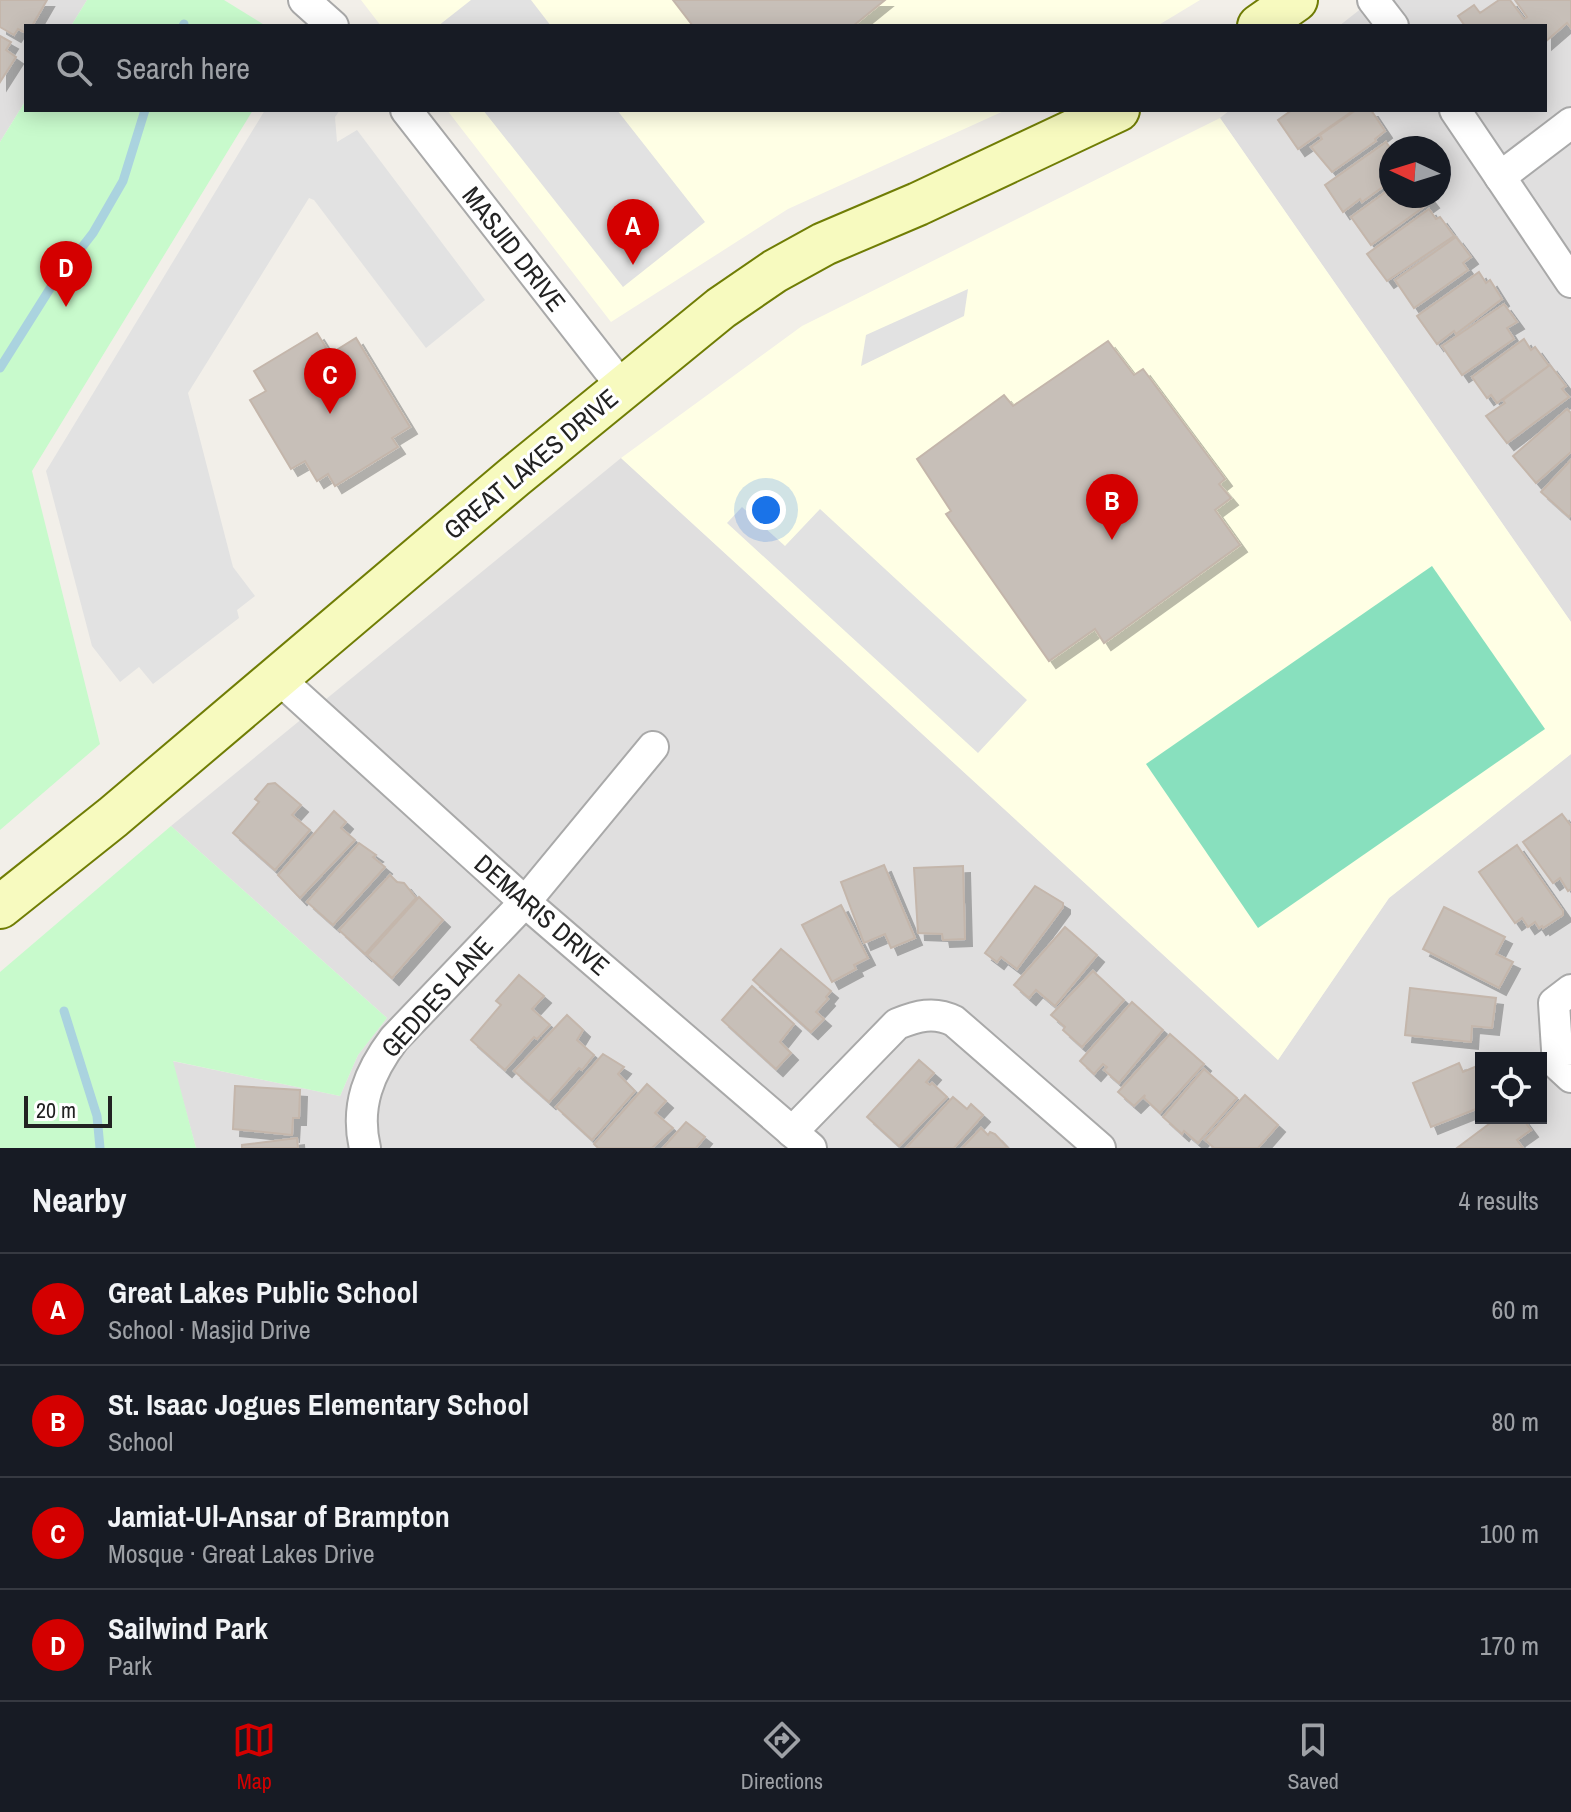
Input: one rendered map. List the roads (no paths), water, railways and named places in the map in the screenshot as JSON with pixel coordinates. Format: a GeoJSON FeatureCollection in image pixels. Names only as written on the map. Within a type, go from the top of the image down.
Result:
{"type":"FeatureCollection","features":[{"type":"Feature","properties":{"kind":"street"},"geometry":{"type":"LineString","coordinates":[[304,0],[331,24]]}},
{"type":"Feature","properties":{"kind":"street"},"geometry":{"type":"LineString","coordinates":[[1262,24],[1296,0]]}},
{"type":"Feature","properties":{"kind":"street"},"geometry":{"type":"LineString","coordinates":[[1373,0],[1391,24]]}},
{"type":"Feature","properties":{"kind":"street","name":"MASJID DRIVE"},"geometry":{"type":"LineString","coordinates":[[408,112],[623,388]]}},
{"type":"Feature","properties":{"kind":"street","name":"GREAT LAKES DRIVE"},"geometry":{"type":"LineString","coordinates":[[0,907],[113,817],[721,308],[775,271],[812,251],[1114,112]]}},
{"type":"Feature","properties":{"kind":"street"},"geometry":{"type":"LineString","coordinates":[[1456,112],[1571,282]]}},
{"type":"Feature","properties":{"kind":"street"},"geometry":{"type":"LineString","coordinates":[[1500,177],[1571,123]]}},
{"type":"Feature","properties":{"kind":"street","name":"DEMARIS DRIVE"},"geometry":{"type":"LineString","coordinates":[[277,677],[525,902],[802,1140]]}},
{"type":"Feature","properties":{"kind":"street","name":"GEDDES LANE"},"geometry":{"type":"LineString","coordinates":[[365,1148],[361,1130],[364,1091],[377,1063],[394,1039],[525,902],[653,747]]}},
{"type":"Feature","properties":{"kind":"street"},"geometry":{"type":"LineString","coordinates":[[1571,990],[1554,1003],[1558,1065],[1571,1077]]}},
{"type":"Feature","properties":{"kind":"street"},"geometry":{"type":"LineString","coordinates":[[802,1140],[897,1024],[933,1014],[954,1021],[1100,1148]]}},
{"type":"Feature","properties":{"kind":"waterway"},"geometry":{"type":"LineString","coordinates":[[0,368],[51,287],[93,233],[123,181],[144,112]]}},
{"type":"Feature","properties":{"kind":"waterway"},"geometry":{"type":"LineString","coordinates":[[64,1011],[97,1116],[100,1148]]}},
{"type":"Feature","properties":{"kind":"place","name":"Great Lakes Public School"},"geometry":{"type":"Point","coordinates":[633,265]}},
{"type":"Feature","properties":{"kind":"place","name":"Sailwind Park"},"geometry":{"type":"Point","coordinates":[66,307]}},
{"type":"Feature","properties":{"kind":"place","name":"Jamiat-Ul-Ansar of Brampton"},"geometry":{"type":"Point","coordinates":[330,414]}},
{"type":"Feature","properties":{"kind":"place","name":"St. Isaac Jogues Elementary School"},"geometry":{"type":"Point","coordinates":[1112,540]}}]}
